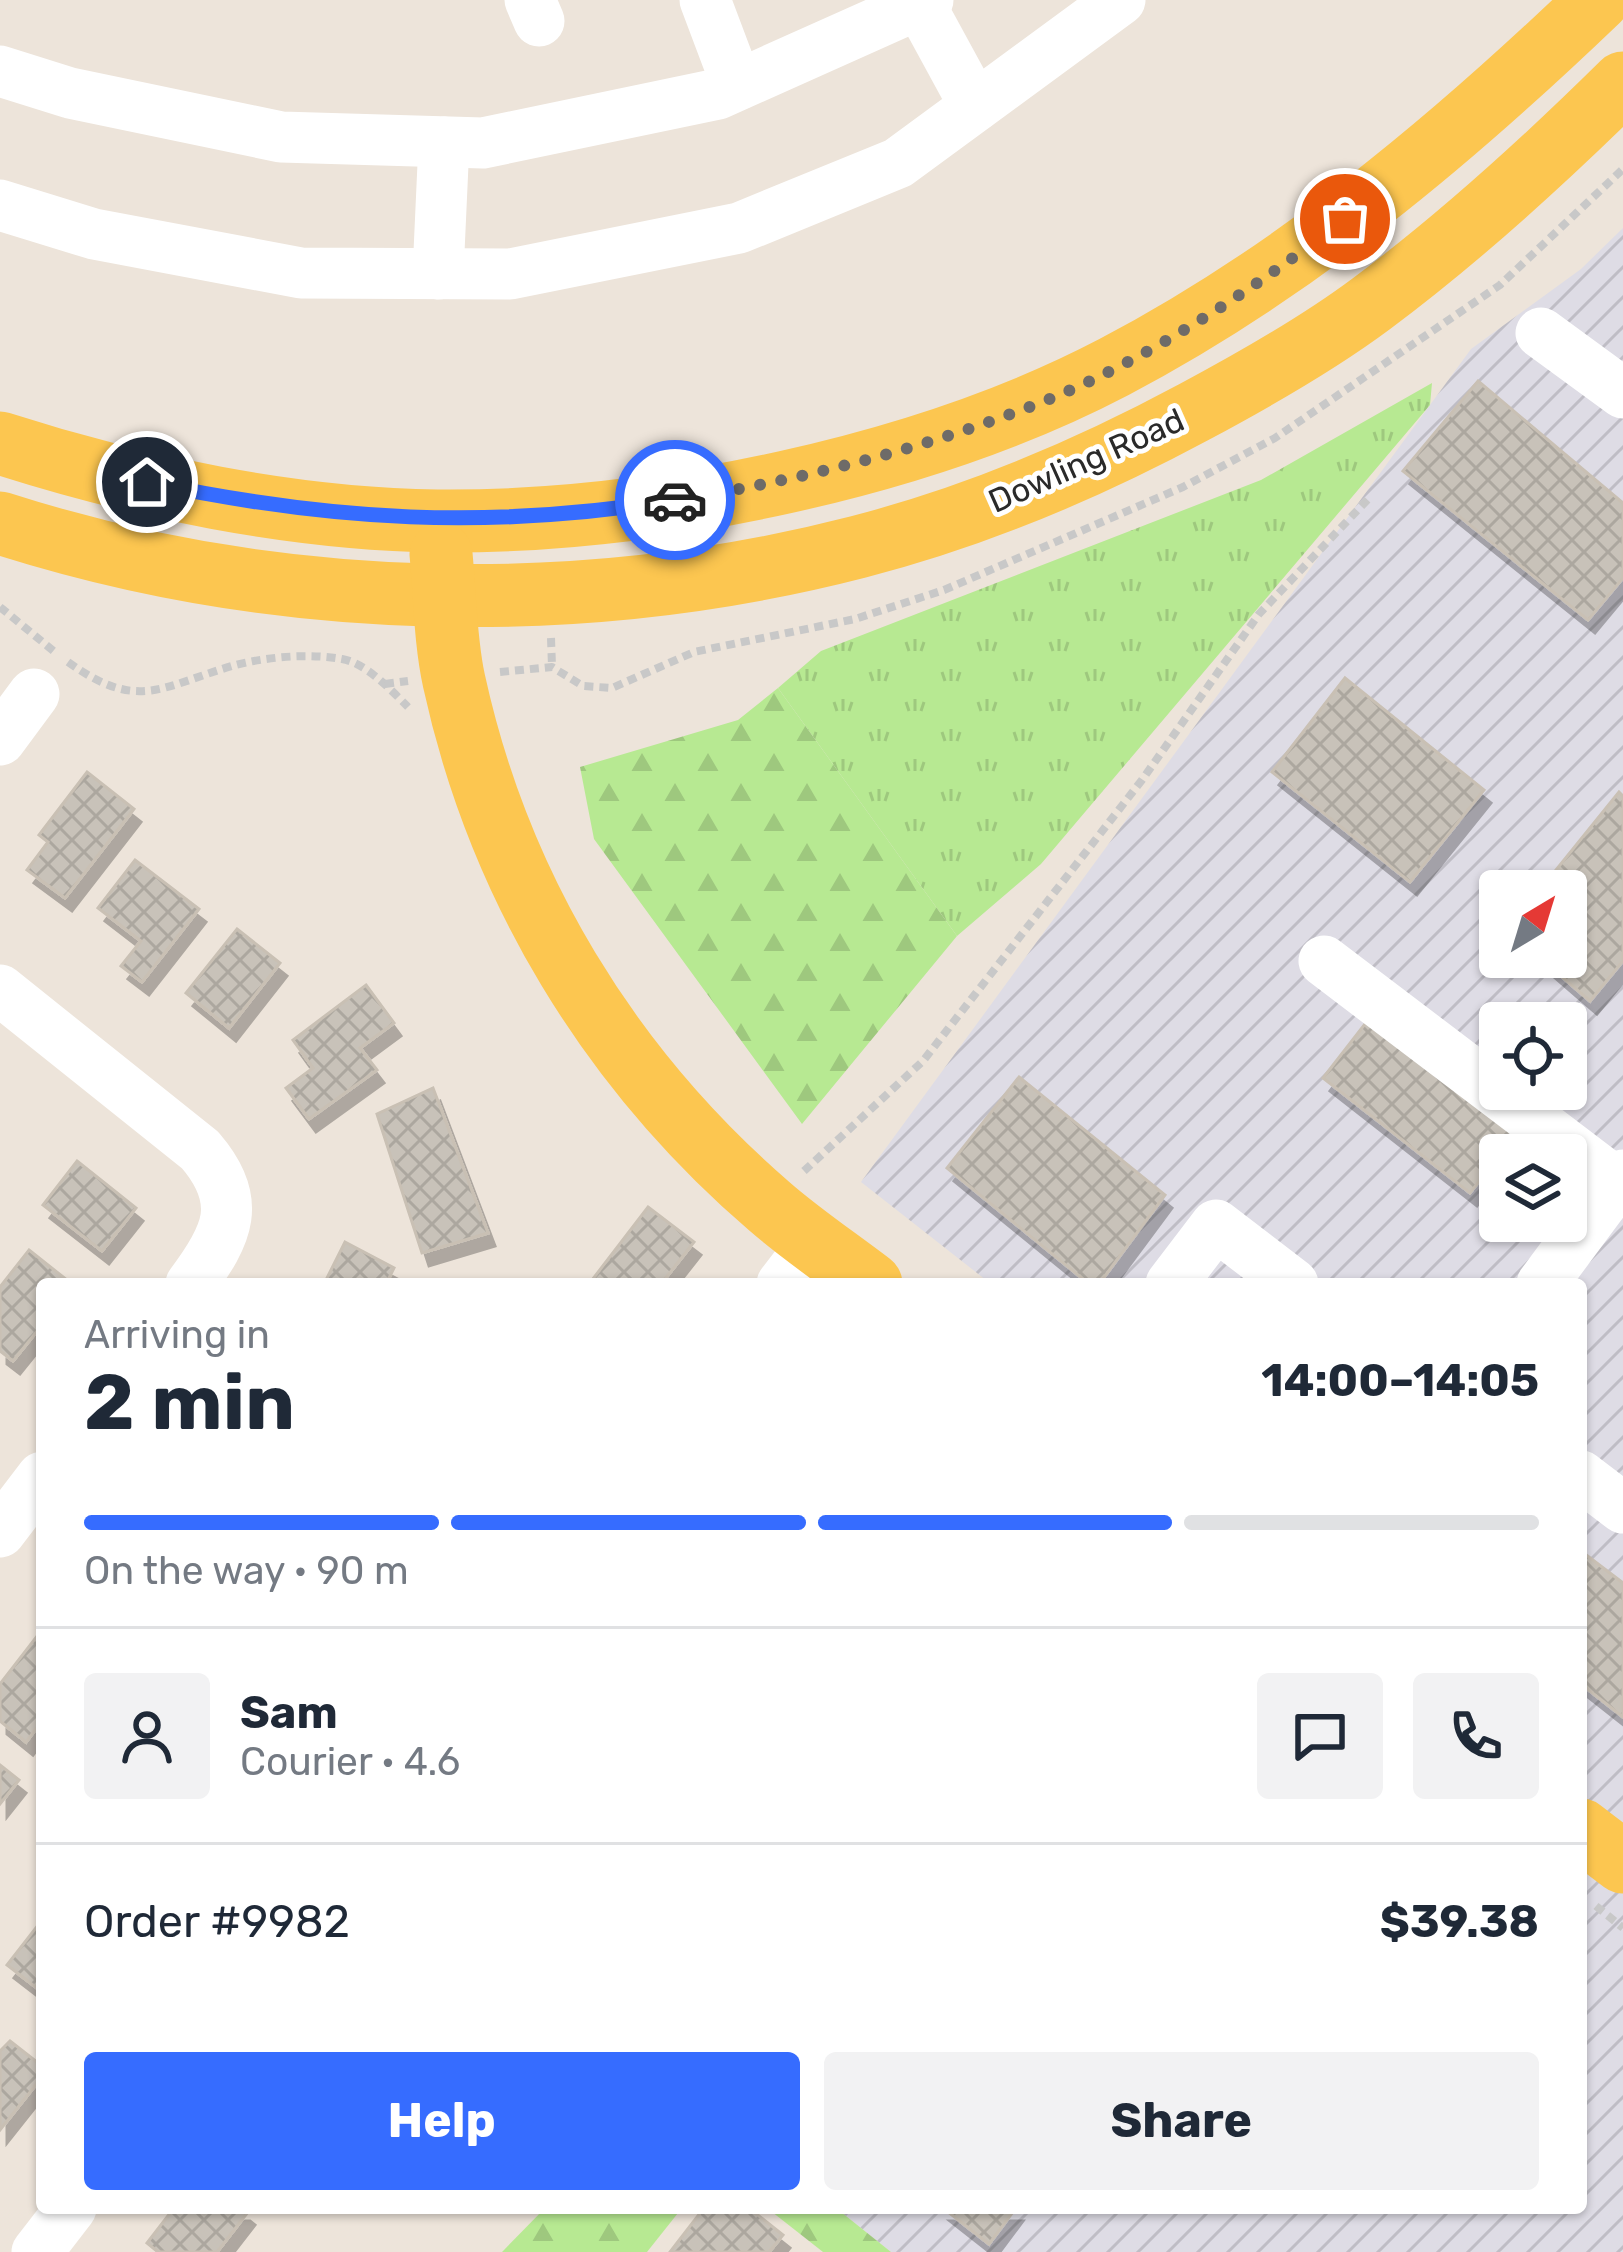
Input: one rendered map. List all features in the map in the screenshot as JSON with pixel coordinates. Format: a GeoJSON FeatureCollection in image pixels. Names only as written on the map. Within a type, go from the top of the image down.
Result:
{"type":"FeatureCollection","features":[{"type":"Feature","properties":{"kind":"main road"},"geometry":{"type":"LineString","coordinates":[[0,443],[66,465],[188,490],[336,515],[438,521],[609,510],[724,493],[921,446],[1050,398],[1178,331],[1298,254],[1414,167],[1598,0]]}},
{"type":"Feature","properties":{"kind":"main road","name":"Dowling Road"},"geometry":{"type":"LineString","coordinates":[[0,523],[62,543],[239,580],[335,591],[549,593],[636,588],[857,548],[1060,477],[1252,381],[1370,305],[1483,214],[1623,83]]}},
{"type":"Feature","properties":{"kind":"main road"},"geometry":{"type":"LineString","coordinates":[[438,521],[452,677],[478,774],[520,882],[566,970],[640,1076],[789,1244],[859,1278]]}},
{"type":"Feature","properties":{"kind":"main road"},"geometry":{"type":"LineString","coordinates":[[1587,1834],[1623,1862]]}},
{"type":"Feature","properties":{"kind":"street"},"geometry":{"type":"LineString","coordinates":[[704,0],[736,85]]}},
{"type":"Feature","properties":{"kind":"street"},"geometry":{"type":"LineString","coordinates":[[0,206],[94,235],[301,273],[510,274],[740,228],[898,163],[1120,0]]}},
{"type":"Feature","properties":{"kind":"street"},"geometry":{"type":"LineString","coordinates":[[0,70],[70,93],[281,137],[482,142],[718,94],[842,18],[924,3],[975,106]]}},
{"type":"Feature","properties":{"kind":"street"},"geometry":{"type":"LineString","coordinates":[[438,274],[444,142]]}},
{"type":"Feature","properties":{"kind":"street"},"geometry":{"type":"LineString","coordinates":[[1540,333],[1623,393]]}},
{"type":"Feature","properties":{"kind":"street"},"geometry":{"type":"LineString","coordinates":[[0,740],[34,694]]}},
{"type":"Feature","properties":{"kind":"street"},"geometry":{"type":"LineString","coordinates":[[1324,961],[1621,1182],[1547,1278]]}},
{"type":"Feature","properties":{"kind":"street"},"geometry":{"type":"LineString","coordinates":[[0,990],[200,1150],[220,1173],[225,1226],[214,1253],[195,1278]]}},
{"type":"Feature","properties":{"kind":"street"},"geometry":{"type":"LineString","coordinates":[[1176,1278],[1216,1225],[1285,1278]]}},
{"type":"Feature","properties":{"kind":"street"},"geometry":{"type":"LineString","coordinates":[[1587,1481],[1623,1508]]}},
{"type":"Feature","properties":{"kind":"street"},"geometry":{"type":"LineString","coordinates":[[0,1532],[36,1485]]}},
{"type":"Feature","properties":{"kind":"street"},"geometry":{"type":"LineString","coordinates":[[37,2252],[66,2214]]}},
{"type":"Feature","properties":{"kind":"path"},"geometry":{"type":"LineString","coordinates":[[789,1244],[923,1061],[1129,798],[1259,614],[1371,496]]}},
{"type":"Feature","properties":{"kind":"path"},"geometry":{"type":"LineString","coordinates":[[0,608],[87,676],[118,689],[167,690],[234,666],[277,659],[345,658],[385,683]]}},
{"type":"Feature","properties":{"kind":"shaded area"},"geometry":{"type":"Polygon","coordinates":[[[1623,228],[1623,2252],[891,2252],[844,2214],[1587,2214],[1587,1278],[983,1278],[861,1182],[1471,349],[1581,269],[1623,228]]]}},
{"type":"Feature","properties":{"kind":"green space"},"geometry":{"type":"Polygon","coordinates":[[[1432,383],[1430,405],[1041,864],[957,936],[778,688],[821,651],[1261,480],[1432,383]]]}},
{"type":"Feature","properties":{"kind":"green space"},"geometry":{"type":"Polygon","coordinates":[[[778,688],[957,936],[802,1124],[594,839],[580,767],[738,720],[778,688]]]}},
{"type":"Feature","properties":{"kind":"green space"},"geometry":{"type":"Polygon","coordinates":[[[539,2214],[677,2214],[647,2252],[502,2252],[539,2214]]]}},
{"type":"Feature","properties":{"kind":"green space"},"geometry":{"type":"Polygon","coordinates":[[[775,2214],[844,2214],[891,2252],[823,2252],[775,2214]]]}},
{"type":"Feature","properties":{"kind":"building"},"geometry":{"type":"Polygon","coordinates":[[[1478,381],[1623,503],[1623,578],[1588,620],[1403,471],[1478,381]]]}},
{"type":"Feature","properties":{"kind":"building"},"geometry":{"type":"Polygon","coordinates":[[[1345,678],[1484,790],[1410,882],[1272,772],[1345,678]]]}},
{"type":"Feature","properties":{"kind":"building"},"geometry":{"type":"Polygon","coordinates":[[[87,772],[134,809],[65,898],[27,870],[48,842],[39,835],[87,772]]]}},
{"type":"Feature","properties":{"kind":"building"},"geometry":{"type":"Polygon","coordinates":[[[1619,792],[1623,796],[1623,961],[1590,1001],[1563,978],[1587,978],[1587,870],[1556,870],[1619,792]]]}},
{"type":"Feature","properties":{"kind":"building"},"geometry":{"type":"Polygon","coordinates":[[[135,860],[199,909],[142,982],[121,966],[141,941],[98,908],[135,860]]]}},
{"type":"Feature","properties":{"kind":"building"},"geometry":{"type":"Polygon","coordinates":[[[237,929],[280,963],[229,1028],[186,993],[237,929]]]}},
{"type":"Feature","properties":{"kind":"building"},"geometry":{"type":"Polygon","coordinates":[[[366,985],[394,1023],[360,1048],[377,1070],[309,1119],[286,1088],[313,1068],[293,1040],[366,985]]]}},
{"type":"Feature","properties":{"kind":"building"},"geometry":{"type":"Polygon","coordinates":[[[1375,1011],[1479,1090],[1479,1110],[1506,1110],[1524,1124],[1516,1134],[1479,1134],[1479,1182],[1470,1193],[1323,1078],[1375,1011]]]}},
{"type":"Feature","properties":{"kind":"building"},"geometry":{"type":"Polygon","coordinates":[[[1019,1077],[1165,1195],[1103,1278],[1082,1278],[947,1168],[1019,1077]]]}},
{"type":"Feature","properties":{"kind":"building"},"geometry":{"type":"Polygon","coordinates":[[[433,1088],[488,1233],[422,1253],[377,1114],[433,1088]]]}},
{"type":"Feature","properties":{"kind":"building"},"geometry":{"type":"Polygon","coordinates":[[[77,1161],[136,1208],[102,1251],[43,1205],[77,1161]]]}},
{"type":"Feature","properties":{"kind":"building"},"geometry":{"type":"Polygon","coordinates":[[[648,1207],[694,1242],[666,1278],[594,1278],[648,1207]]]}},
{"type":"Feature","properties":{"kind":"building"},"geometry":{"type":"Polygon","coordinates":[[[345,1242],[394,1268],[389,1278],[327,1278],[345,1242]]]}},
{"type":"Feature","properties":{"kind":"building"},"geometry":{"type":"Polygon","coordinates":[[[29,1250],[64,1278],[36,1278],[36,1332],[13,1361],[0,1351],[0,1287],[29,1250]]]}},
{"type":"Feature","properties":{"kind":"building"},"geometry":{"type":"Polygon","coordinates":[[[1587,1556],[1623,1583],[1623,1717],[1587,1689],[1587,1556]]]}},
{"type":"Feature","properties":{"kind":"building"},"geometry":{"type":"Polygon","coordinates":[[[36,1637],[36,1729],[26,1742],[0,1721],[0,1684],[36,1637]]]}},
{"type":"Feature","properties":{"kind":"building"},"geometry":{"type":"Polygon","coordinates":[[[0,1765],[19,1780],[0,1804],[0,1765]]]}},
{"type":"Feature","properties":{"kind":"building"},"geometry":{"type":"Polygon","coordinates":[[[36,1928],[36,1987],[7,1965],[36,1928]]]}},
{"type":"Feature","properties":{"kind":"building"},"geometry":{"type":"Polygon","coordinates":[[[10,2041],[36,2061],[36,2085],[0,2130],[0,2051],[10,2041]]]}},
{"type":"Feature","properties":{"kind":"building"},"geometry":{"type":"Polygon","coordinates":[[[169,2214],[246,2214],[217,2252],[158,2252],[147,2243],[169,2214]]]}},
{"type":"Feature","properties":{"kind":"building"},"geometry":{"type":"Polygon","coordinates":[[[699,2214],[757,2214],[783,2235],[769,2252],[670,2252],[699,2214]]]}},
{"type":"Feature","properties":{"kind":"building"},"geometry":{"type":"Polygon","coordinates":[[[951,2214],[1012,2214],[989,2244],[951,2214]]]}},
{"type":"Feature","properties":{"kind":"way so far"},"geometry":{"type":"LineString","coordinates":[[675,500],[724,493],[921,446],[1050,398],[1178,331],[1345,219]]}},
{"type":"Feature","properties":{"kind":"route"},"geometry":{"type":"LineString","coordinates":[[147,482],[336,515],[438,521],[544,516],[675,500]]}}]}
